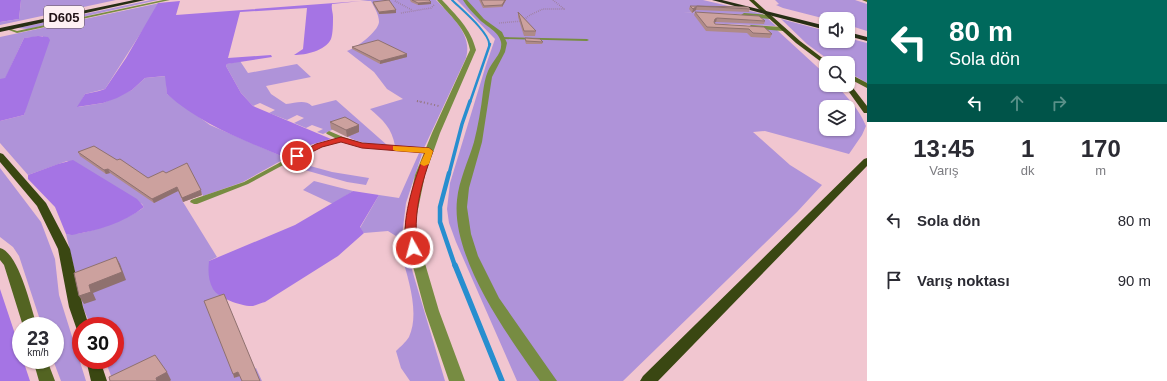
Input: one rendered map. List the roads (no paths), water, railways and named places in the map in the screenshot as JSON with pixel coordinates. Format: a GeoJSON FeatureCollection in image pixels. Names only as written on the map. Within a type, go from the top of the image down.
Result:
{"type":"FeatureCollection","features":[{"type":"Feature","properties":{"kind":"highway"},"geometry":{"type":"LineString","coordinates":[[0,26],[124,1],[144,0]]}},
{"type":"Feature","properties":{"kind":"highway"},"geometry":{"type":"LineString","coordinates":[[716,0],[738,2],[819,20]]}},
{"type":"Feature","properties":{"kind":"highway","name":"D605"},"geometry":{"type":"LineString","coordinates":[[0,30],[124,1]]}},
{"type":"Feature","properties":{"kind":"highway"},"geometry":{"type":"LineString","coordinates":[[738,2],[819,26]]}},
{"type":"Feature","properties":{"kind":"highway"},"geometry":{"type":"LineString","coordinates":[[855,30],[867,34]]}},
{"type":"Feature","properties":{"kind":"highway"},"geometry":{"type":"LineString","coordinates":[[855,36],[867,39]]}},
{"type":"Feature","properties":{"kind":"main road"},"geometry":{"type":"LineString","coordinates":[[751,0],[783,29],[819,57]]}},
{"type":"Feature","properties":{"kind":"main road"},"geometry":{"type":"LineString","coordinates":[[853,92],[867,111]]}},
{"type":"Feature","properties":{"kind":"main road"},"geometry":{"type":"LineString","coordinates":[[0,156],[42,205],[64,249],[79,317]]}},
{"type":"Feature","properties":{"kind":"main road"},"geometry":{"type":"LineString","coordinates":[[648,381],[867,161]]}},
{"type":"Feature","properties":{"kind":"main road"},"geometry":{"type":"LineString","coordinates":[[95,369],[99,381]]}},
{"type":"Feature","properties":{"kind":"street"},"geometry":{"type":"LineString","coordinates":[[465,0],[487,24],[503,38],[504,45],[502,53],[491,69],[488,79],[478,144],[470,163],[464,191],[462,212],[464,232],[471,253],[489,291],[521,342],[549,381]]}},
{"type":"Feature","properties":{"kind":"street"},"geometry":{"type":"LineString","coordinates":[[441,2],[465,28],[472,42],[473,50],[420,175],[414,200],[410,234],[432,311],[457,381]]}},
{"type":"Feature","properties":{"kind":"street"},"geometry":{"type":"LineString","coordinates":[[740,15],[770,17]]}},
{"type":"Feature","properties":{"kind":"street"},"geometry":{"type":"LineString","coordinates":[[746,27],[783,29]]}},
{"type":"Feature","properties":{"kind":"street"},"geometry":{"type":"LineString","coordinates":[[855,79],[867,86]]}},
{"type":"Feature","properties":{"kind":"street"},"geometry":{"type":"LineString","coordinates":[[0,252],[10,264],[27,317]]}},
{"type":"Feature","properties":{"kind":"street"},"geometry":{"type":"LineString","coordinates":[[43,369],[47,381]]}},
{"type":"Feature","properties":{"kind":"lane"},"geometry":{"type":"LineString","coordinates":[[8,29],[17,32],[168,0]]}},
{"type":"Feature","properties":{"kind":"lane"},"geometry":{"type":"LineString","coordinates":[[529,38],[566,35]]}},
{"type":"Feature","properties":{"kind":"lane"},"geometry":{"type":"LineString","coordinates":[[503,38],[587,40]]}},
{"type":"Feature","properties":{"kind":"lane"},"geometry":{"type":"LineString","coordinates":[[329,133],[341,140],[362,145],[429,151]]}},
{"type":"Feature","properties":{"kind":"lane"},"geometry":{"type":"LineString","coordinates":[[194,202],[246,183],[309,149],[341,140]]}},
{"type":"Feature","properties":{"kind":"waterway"},"geometry":{"type":"LineString","coordinates":[[452,0],[481,28],[488,40],[489,45]]}},
{"type":"Feature","properties":{"kind":"waterway"},"geometry":{"type":"LineString","coordinates":[[470,102],[490,44]]}},
{"type":"Feature","properties":{"kind":"waterway"},"geometry":{"type":"LineString","coordinates":[[449,174],[462,124],[470,101]]}},
{"type":"Feature","properties":{"kind":"waterway"},"geometry":{"type":"LineString","coordinates":[[449,173],[440,207],[440,222],[455,266]]}},
{"type":"Feature","properties":{"kind":"waterway"},"geometry":{"type":"LineString","coordinates":[[455,265],[502,381]]}}]}
